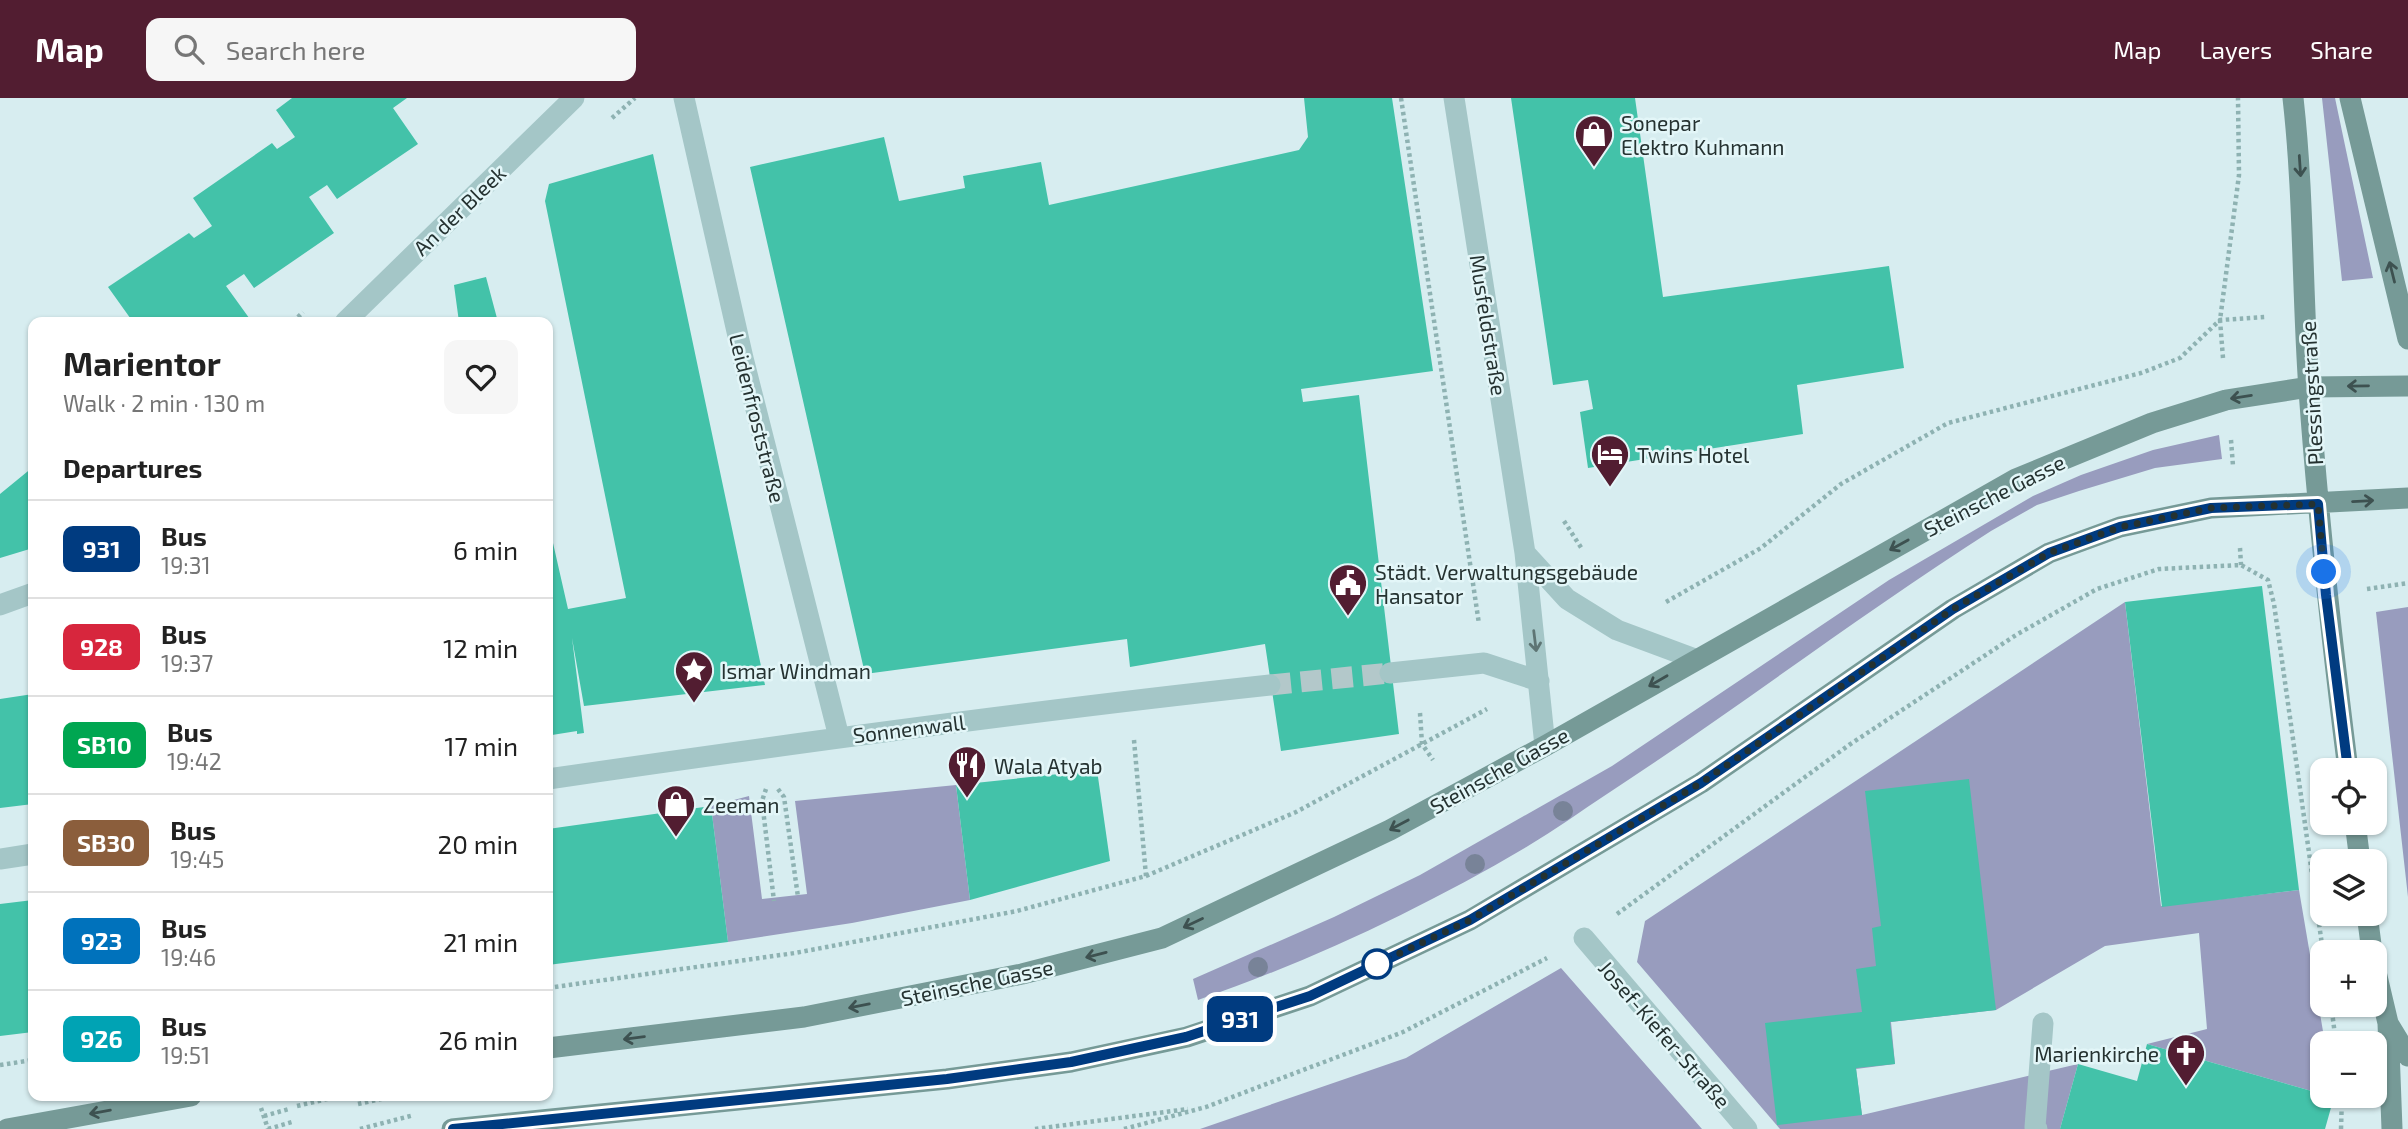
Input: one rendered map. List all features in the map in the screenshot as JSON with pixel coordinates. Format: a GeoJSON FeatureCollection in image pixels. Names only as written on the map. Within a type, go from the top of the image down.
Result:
{"type":"FeatureCollection","features":[{"type":"Feature","properties":{"kind":"main road","name":"Plessingstraße"},"geometry":{"type":"LineString","coordinates":[[2293,98],[2300,163],[2309,387],[2318,504],[2326,595],[2346,758]]}},
{"type":"Feature","properties":{"kind":"main road"},"geometry":{"type":"LineString","coordinates":[[2350,98],[2408,339]]}},
{"type":"Feature","properties":{"kind":"main road","name":"Steinsche Gasse"},"geometry":{"type":"LineString","coordinates":[[553,1047],[804,1017],[1022,974],[1162,938],[1390,830],[2029,474],[2164,419],[2227,400],[2309,387],[2408,386]]}},
{"type":"Feature","properties":{"kind":"main road"},"geometry":{"type":"LineString","coordinates":[[452,1129],[947,1079],[1071,1062],[1186,1037],[1298,1000],[1470,920],[1701,783],[1953,609],[2049,553],[2120,527],[2211,508],[2408,498]]}},
{"type":"Feature","properties":{"kind":"main road"},"geometry":{"type":"LineString","coordinates":[[2387,1017],[2392,1129]]}},
{"type":"Feature","properties":{"kind":"main road"},"geometry":{"type":"LineString","coordinates":[[2388,1023],[2408,1056]]}},
{"type":"Feature","properties":{"kind":"main road"},"geometry":{"type":"LineString","coordinates":[[7,1129],[163,1101]]}},
{"type":"Feature","properties":{"kind":"street","name":"An der Bleek"},"geometry":{"type":"LineString","coordinates":[[350,317],[574,98]]}},
{"type":"Feature","properties":{"kind":"street","name":"Leidenfroststraße"},"geometry":{"type":"LineString","coordinates":[[684,98],[743,358],[839,737]]}},
{"type":"Feature","properties":{"kind":"street","name":"Musfeldstraße"},"geometry":{"type":"LineString","coordinates":[[1454,98],[1525,553],[1545,746]]}},
{"type":"Feature","properties":{"kind":"street"},"geometry":{"type":"LineString","coordinates":[[1525,553],[1567,598],[1617,630],[1695,659]]}},
{"type":"Feature","properties":{"kind":"street"},"geometry":{"type":"LineString","coordinates":[[0,605],[28,595]]}},
{"type":"Feature","properties":{"kind":"street"},"geometry":{"type":"LineString","coordinates":[[1390,673],[1484,663],[1539,681]]}},
{"type":"Feature","properties":{"kind":"street","name":"Sonnenwall"},"geometry":{"type":"LineString","coordinates":[[553,778],[839,737],[1270,685]]}},
{"type":"Feature","properties":{"kind":"street"},"geometry":{"type":"LineString","coordinates":[[0,859],[28,855]]}},
{"type":"Feature","properties":{"kind":"street","name":"Josef-Kiefer-Straße"},"geometry":{"type":"LineString","coordinates":[[1584,939],[1747,1129]]}},
{"type":"Feature","properties":{"kind":"street"},"geometry":{"type":"LineString","coordinates":[[2037,1129],[2035,1127],[2043,1023]]}},
{"type":"Feature","properties":{"kind":"path"},"geometry":{"type":"LineString","coordinates":[[1401,98],[1484,663]]}},
{"type":"Feature","properties":{"kind":"path"},"geometry":{"type":"LineString","coordinates":[[1617,630],[1761,548],[1841,484],[1948,423],[2141,373],[2180,358],[2220,320],[2239,176],[2238,98]]}},
{"type":"Feature","properties":{"kind":"path"},"geometry":{"type":"LineString","coordinates":[[1557,512],[1587,556]]}},
{"type":"Feature","properties":{"kind":"path"},"geometry":{"type":"LineString","coordinates":[[1124,1129],[1206,1107],[1402,1032],[1495,982],[1584,939],[1849,745],[2016,635],[2097,589],[2159,569],[2241,565],[2268,580],[2274,604],[2321,940]]}},
{"type":"Feature","properties":{"kind":"path"},"geometry":{"type":"LineString","coordinates":[[1417,670],[1422,744],[1436,764]]}},
{"type":"Feature","properties":{"kind":"path"},"geometry":{"type":"LineString","coordinates":[[553,987],[795,953],[1017,911],[1146,876],[1296,812],[1539,681]]}},
{"type":"Feature","properties":{"kind":"path"},"geometry":{"type":"LineString","coordinates":[[1131,700],[1146,876]]}},
{"type":"Feature","properties":{"kind":"path"},"geometry":{"type":"LineString","coordinates":[[784,797],[798,897]]}},
{"type":"Feature","properties":{"kind":"path"},"geometry":{"type":"LineString","coordinates":[[762,801],[774,901]]}},
{"type":"Feature","properties":{"kind":"path"},"geometry":{"type":"LineString","coordinates":[[0,1065],[28,1061]]}},
{"type":"Feature","properties":{"kind":"path"},"geometry":{"type":"LineString","coordinates":[[297,1106],[318,1101]]}},
{"type":"Feature","properties":{"kind":"path"},"geometry":{"type":"LineString","coordinates":[[358,1104],[372,1101]]}},
{"type":"Feature","properties":{"kind":"path"},"geometry":{"type":"LineString","coordinates":[[1035,1129],[1206,1107]]}},
{"type":"Feature","properties":{"kind":"path"},"geometry":{"type":"LineString","coordinates":[[261,1108],[268,1129],[292,1122]]}},
{"type":"Feature","properties":{"kind":"path"},"geometry":{"type":"LineString","coordinates":[[2341,1129],[2342,1108]]}},
{"type":"Feature","properties":{"kind":"path"},"geometry":{"type":"LineString","coordinates":[[264,1116],[289,1109]]}},
{"type":"Feature","properties":{"kind":"shaded area"},"geometry":{"type":"Polygon","coordinates":[[[2322,98],[2335,98],[2373,278],[2342,281],[2322,98]]]}},
{"type":"Feature","properties":{"kind":"shaded area"},"geometry":{"type":"Polygon","coordinates":[[[2219,435],[2222,459],[2155,468],[2037,505],[1943,563],[1655,762],[1528,846],[1448,891],[1367,931],[1283,968],[1198,1000],[1193,979],[1334,917],[1420,875],[1612,766],[1889,580],[2033,496],[2081,475],[2153,450],[2219,435]]]}},
{"type":"Feature","properties":{"kind":"shaded area"},"geometry":{"type":"Polygon","coordinates":[[[2125,602],[2161,906],[2299,890],[2310,955],[2310,1017],[2321,1017],[2323,1031],[2310,1031],[2310,1091],[2147,1044],[2207,1029],[2199,933],[2105,946],[1996,1010],[1891,1022],[1895,1064],[1856,1069],[1862,1115],[2078,1064],[2060,1129],[1780,1129],[1637,962],[1645,921],[2125,602]]]}},
{"type":"Feature","properties":{"kind":"shaded area"},"geometry":{"type":"Polygon","coordinates":[[[2408,607],[2408,897],[2376,612],[2408,607]]]}},
{"type":"Feature","properties":{"kind":"shaded area"},"geometry":{"type":"Polygon","coordinates":[[[956,785],[970,900],[852,923],[728,942],[711,806],[749,796],[762,899],[807,894],[795,801],[956,785]]]}},
{"type":"Feature","properties":{"kind":"shaded area"},"geometry":{"type":"Polygon","coordinates":[[[1561,968],[1702,1129],[1200,1129],[1406,1058],[1561,968]]]}},
{"type":"Feature","properties":{"kind":"building"},"geometry":{"type":"Polygon","coordinates":[[[292,98],[407,98],[393,108],[418,144],[337,199],[327,185],[309,197],[334,233],[254,288],[244,274],[226,286],[248,317],[129,317],[108,287],[189,233],[194,238],[212,226],[193,198],[272,143],[277,149],[295,137],[276,110],[292,98]]]}},
{"type":"Feature","properties":{"kind":"building"},"geometry":{"type":"Polygon","coordinates":[[[1304,98],[1392,98],[1433,371],[1301,389],[1303,402],[1359,395],[1399,734],[1281,751],[1265,644],[1130,667],[1127,639],[865,674],[750,167],[884,137],[899,201],[965,188],[963,176],[1041,162],[1049,205],[1299,150],[1308,137],[1304,98]]]}},
{"type":"Feature","properties":{"kind":"building"},"geometry":{"type":"Polygon","coordinates":[[[1511,98],[1635,98],[1663,297],[1889,266],[1904,368],[1797,385],[1803,434],[1588,468],[1580,412],[1593,409],[1588,380],[1553,385],[1511,98]]]}},
{"type":"Feature","properties":{"kind":"building"},"geometry":{"type":"Polygon","coordinates":[[[653,154],[765,685],[584,706],[572,638],[584,733],[577,734],[577,731],[553,735],[553,543],[568,609],[626,598],[545,201],[549,184],[653,154]]]}},
{"type":"Feature","properties":{"kind":"building"},"geometry":{"type":"Polygon","coordinates":[[[486,277],[497,317],[458,317],[454,285],[486,277]]]}},
{"type":"Feature","properties":{"kind":"building"},"geometry":{"type":"Polygon","coordinates":[[[28,471],[28,550],[0,558],[0,494],[28,471]]]}},
{"type":"Feature","properties":{"kind":"building"},"geometry":{"type":"Polygon","coordinates":[[[2262,586],[2299,890],[2162,907],[2125,602],[2262,586]]]}},
{"type":"Feature","properties":{"kind":"building"},"geometry":{"type":"Polygon","coordinates":[[[28,695],[28,805],[0,808],[0,699],[28,695]]]}},
{"type":"Feature","properties":{"kind":"building"},"geometry":{"type":"Polygon","coordinates":[[[1097,770],[1110,861],[970,900],[956,785],[1097,770]]]}},
{"type":"Feature","properties":{"kind":"building"},"geometry":{"type":"Polygon","coordinates":[[[1969,779],[1996,1010],[1890,1022],[1895,1064],[1856,1068],[1862,1115],[1777,1125],[1765,1023],[1862,1012],[1856,969],[1876,966],[1872,928],[1881,926],[1865,791],[1969,779]]]}},
{"type":"Feature","properties":{"kind":"building"},"geometry":{"type":"Polygon","coordinates":[[[711,806],[728,942],[553,964],[553,828],[711,806]]]}},
{"type":"Feature","properties":{"kind":"building"},"geometry":{"type":"Polygon","coordinates":[[[28,901],[28,1033],[0,1036],[0,904],[28,901]]]}},
{"type":"Feature","properties":{"kind":"building","name":"Marienkirche"},"geometry":{"type":"Polygon","coordinates":[[[2147,1044],[2310,1091],[2310,1108],[2331,1108],[2325,1129],[2060,1129],[2078,1064],[2137,1081],[2147,1044]]]}},
{"type":"Feature","properties":{"kind":"tunnel"},"geometry":{"type":"LineString","coordinates":[[1270,685],[1390,673]]}},
{"type":"Feature","properties":{"kind":"bus line","name":"931"},"geometry":{"type":"LineString","coordinates":[[453,1129],[947,1079],[1071,1062],[1186,1037],[1310,996],[1470,920],[1701,783],[1953,609],[2049,553],[2120,527],[2211,508],[2318,504],[2326,595],[2346,758]]}},
{"type":"Feature","properties":{"kind":"place","name":"Sonepar Elektro Kuhmann"},"geometry":{"type":"Point","coordinates":[1594,168]}},
{"type":"Feature","properties":{"kind":"place","name":"Twins Hotel"},"geometry":{"type":"Point","coordinates":[1610,488]}},
{"type":"Feature","properties":{"kind":"place","name":"Städt. Verwaltungsgebäude Hansator"},"geometry":{"type":"Point","coordinates":[1348,617]}},
{"type":"Feature","properties":{"kind":"place","name":"Ismar Windman"},"geometry":{"type":"Point","coordinates":[694,704]}},
{"type":"Feature","properties":{"kind":"place","name":"Wala Atyab"},"geometry":{"type":"Point","coordinates":[967,799]}},
{"type":"Feature","properties":{"kind":"place","name":"Zeeman"},"geometry":{"type":"Point","coordinates":[676,838]}},
{"type":"Feature","properties":{"kind":"place","name":"Marienkirche"},"geometry":{"type":"Point","coordinates":[2186,1087]}},
{"type":"Feature","properties":{"kind":"route"},"geometry":{"type":"LineString","coordinates":[[1377,964],[1470,920],[1701,783],[1953,609],[2049,553],[2120,527],[2211,508],[2318,504],[2324,572]]}}]}
